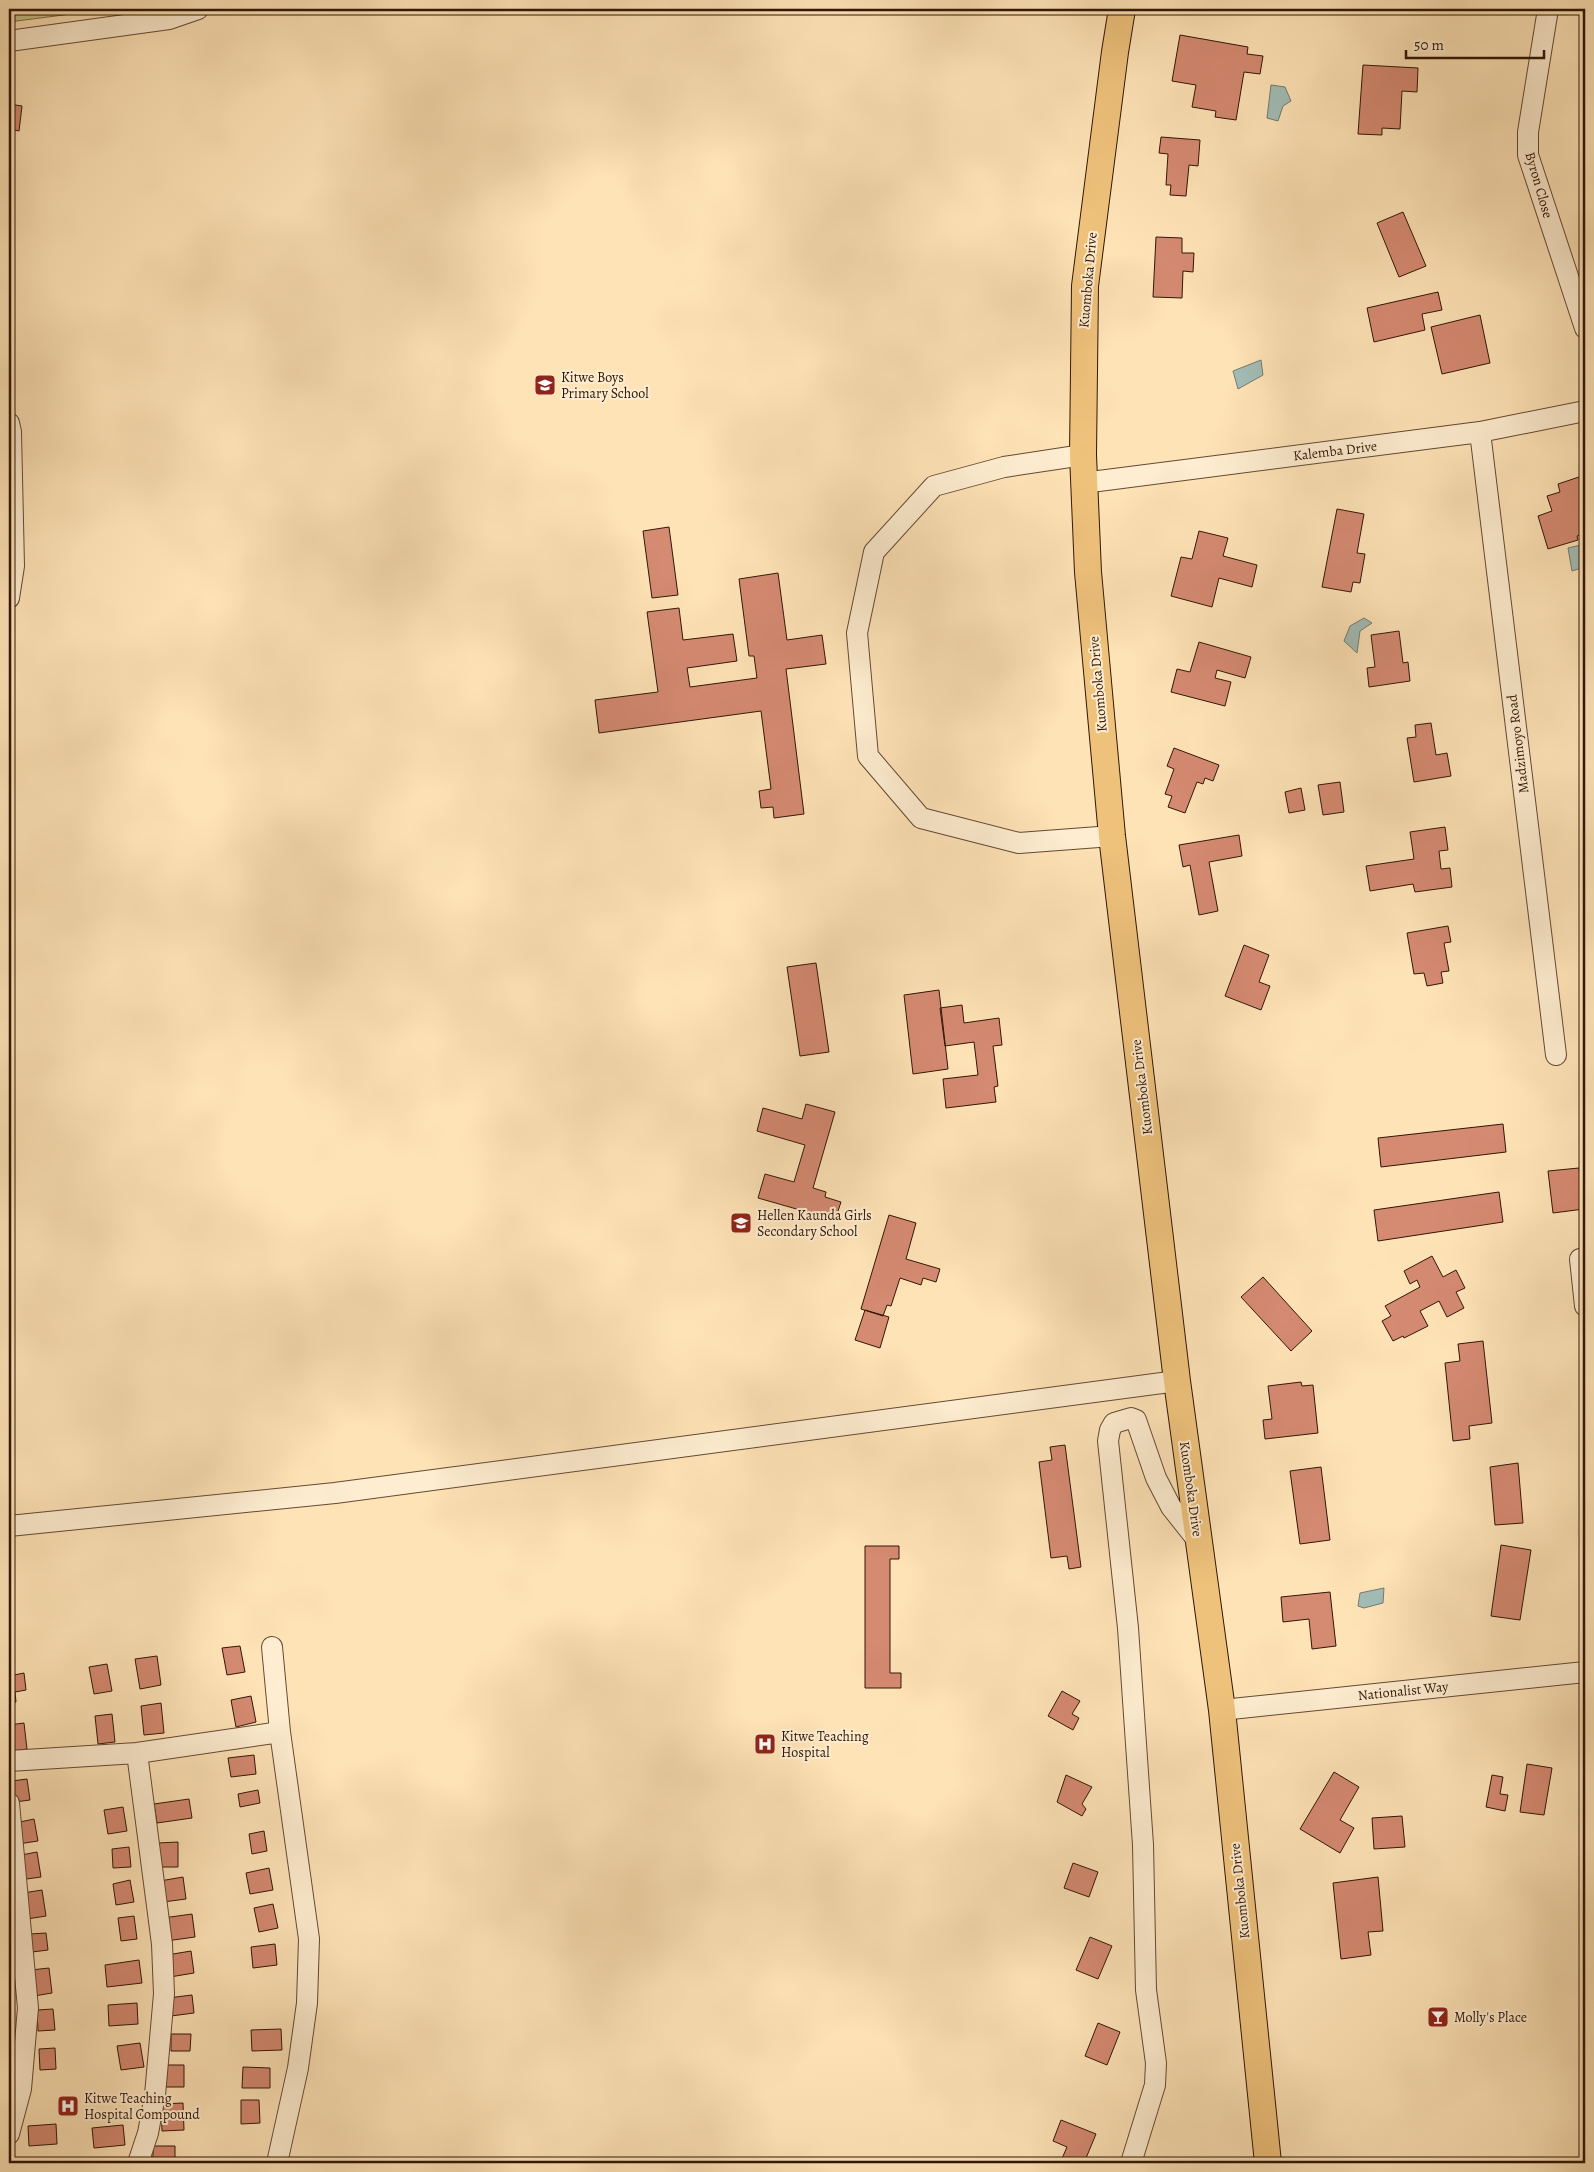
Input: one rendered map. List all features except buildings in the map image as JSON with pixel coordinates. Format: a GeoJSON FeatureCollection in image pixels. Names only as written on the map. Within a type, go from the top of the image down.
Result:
{"type":"FeatureCollection","features":[{"type":"Feature","properties":{"kind":"main road","name":"Kuomboka Drive"},"geometry":{"type":"LineString","coordinates":[[1122,9],[1085,286],[1083,455],[1088,572],[1112,836],[1177,1381],[1222,1710],[1268,2163]]}},
{"type":"Feature","properties":{"kind":"street"},"geometry":{"type":"LineString","coordinates":[[9,41],[169,19],[198,9]]}},
{"type":"Feature","properties":{"kind":"street","name":"Byron Close"},"geometry":{"type":"LineString","coordinates":[[1548,9],[1528,132],[1528,155],[1585,328]]}},
{"type":"Feature","properties":{"kind":"street","name":"Kalemba Drive"},"geometry":{"type":"LineString","coordinates":[[1084,483],[1480,432],[1585,411]]}},
{"type":"Feature","properties":{"kind":"street"},"geometry":{"type":"LineString","coordinates":[[9,423],[11,432],[14,566],[9,598]]}},
{"type":"Feature","properties":{"kind":"street","name":"Madzimoyo Road"},"geometry":{"type":"LineString","coordinates":[[1480,432],[1556,1055]]}},
{"type":"Feature","properties":{"kind":"street"},"geometry":{"type":"LineString","coordinates":[[1083,455],[1004,466],[934,486],[874,552],[857,634],[868,756],[921,818],[1019,843],[1112,836]]}},
{"type":"Feature","properties":{"kind":"street"},"geometry":{"type":"LineString","coordinates":[[1580,1259],[1585,1306]]}},
{"type":"Feature","properties":{"kind":"street"},"geometry":{"type":"LineString","coordinates":[[9,1526],[335,1493],[1177,1381]]}},
{"type":"Feature","properties":{"kind":"street"},"geometry":{"type":"LineString","coordinates":[[1130,2163],[1155,2085],[1156,2063],[1146,1990],[1143,1845],[1128,1628],[1108,1441],[1114,1422],[1131,1418],[1136,1420],[1156,1478],[1171,1507],[1198,1540]]}},
{"type":"Feature","properties":{"kind":"street"},"geometry":{"type":"LineString","coordinates":[[272,1647],[280,1732],[305,1906],[309,1959],[307,2003],[298,2068],[277,2163]]}},
{"type":"Feature","properties":{"kind":"street","name":"Nationalist Way"},"geometry":{"type":"LineString","coordinates":[[1222,1710],[1585,1672]]}},
{"type":"Feature","properties":{"kind":"street"},"geometry":{"type":"LineString","coordinates":[[9,1761],[137,1753],[280,1732]]}},
{"type":"Feature","properties":{"kind":"street"},"geometry":{"type":"LineString","coordinates":[[137,1753],[162,1944],[164,1994],[155,2094],[148,2133],[138,2163]]}},
{"type":"Feature","properties":{"kind":"street"},"geometry":{"type":"LineString","coordinates":[[9,1803],[28,2008],[9,2134]]}},
{"type":"Feature","properties":{"kind":"shaded area"},"geometry":{"type":"Polygon","coordinates":[[[9,9],[110,9],[9,22],[9,9]]]}},
{"type":"Feature","properties":{"kind":"water"},"geometry":{"type":"Polygon","coordinates":[[[1271,85],[1285,87],[1291,101],[1283,106],[1278,121],[1267,118],[1271,85]]]}},
{"type":"Feature","properties":{"kind":"water"},"geometry":{"type":"Polygon","coordinates":[[[1261,360],[1263,375],[1238,389],[1233,371],[1261,360]]]}},
{"type":"Feature","properties":{"kind":"water"},"geometry":{"type":"Polygon","coordinates":[[[1585,544],[1585,567],[1572,571],[1568,548],[1585,544]]]}},
{"type":"Feature","properties":{"kind":"water"},"geometry":{"type":"Polygon","coordinates":[[[1364,618],[1372,623],[1360,631],[1357,653],[1344,641],[1350,626],[1364,618]]]}},
{"type":"Feature","properties":{"kind":"water"},"geometry":{"type":"Polygon","coordinates":[[[1384,1588],[1383,1603],[1364,1608],[1358,1606],[1360,1593],[1384,1588]]]}},
{"type":"Feature","properties":{"kind":"place","name":"Kitwe Boys Primary School"},"geometry":{"type":"Point","coordinates":[545,385]}},
{"type":"Feature","properties":{"kind":"place","name":"Hellen Kaunda Girls Secondary School"},"geometry":{"type":"Point","coordinates":[741,1223]}},
{"type":"Feature","properties":{"kind":"place","name":"Kitwe Teaching Hospital"},"geometry":{"type":"Point","coordinates":[765,1744]}},
{"type":"Feature","properties":{"kind":"place","name":"Molly's Place"},"geometry":{"type":"Point","coordinates":[1438,2017]}},
{"type":"Feature","properties":{"kind":"place","name":"Kitwe Teaching Hospital Compound"},"geometry":{"type":"Point","coordinates":[68,2106]}}]}
